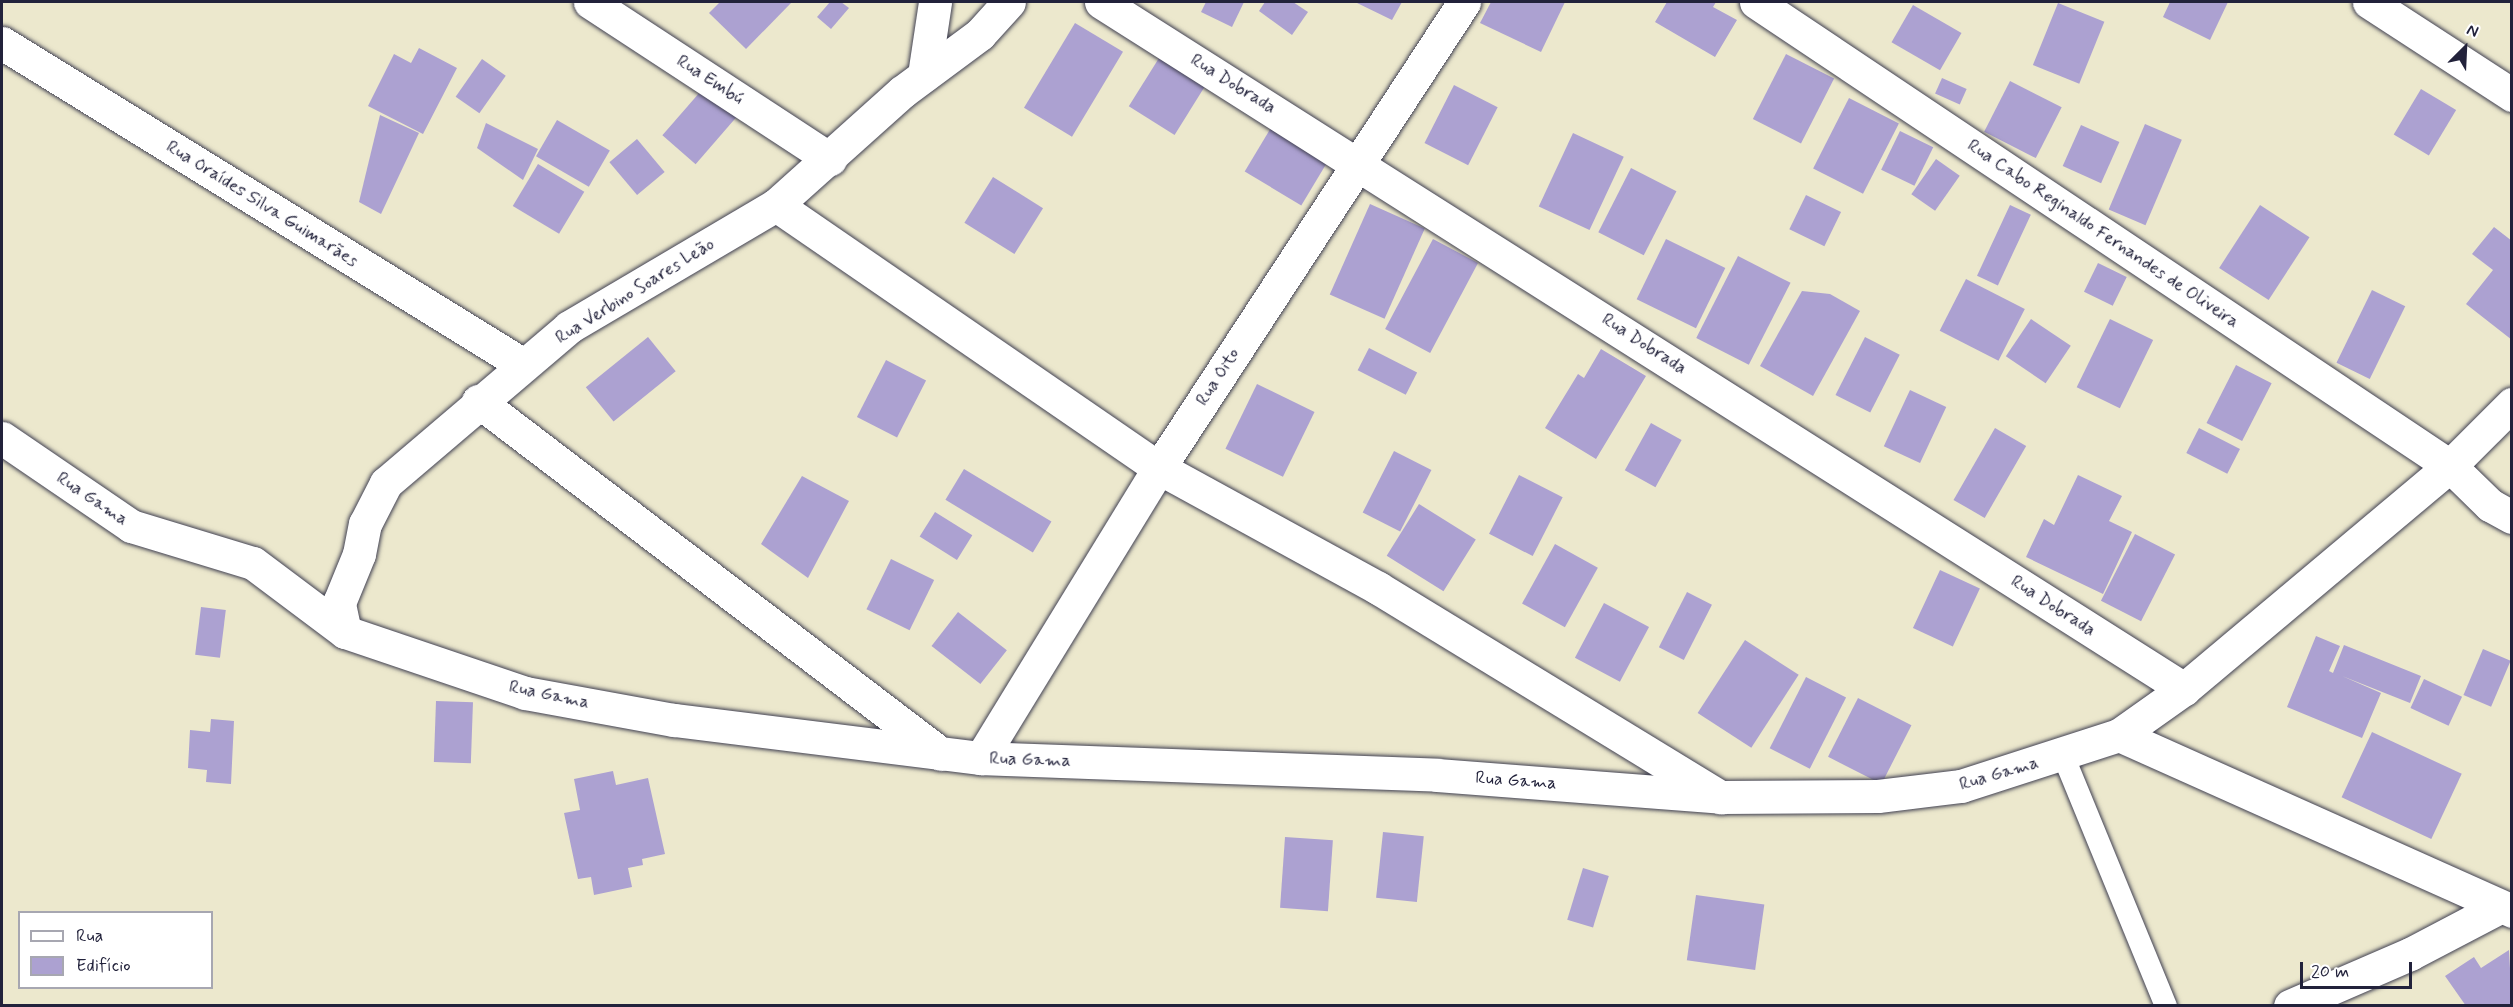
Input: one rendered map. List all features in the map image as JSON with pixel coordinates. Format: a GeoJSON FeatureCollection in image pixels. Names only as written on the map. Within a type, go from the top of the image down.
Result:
{"type":"FeatureCollection","features":[{"type":"Feature","properties":{"kind":"street","name":"Rua Embú"},"geometry":{"type":"LineString","coordinates":[[590,2],[830,159]]}},
{"type":"Feature","properties":{"kind":"street"},"geometry":{"type":"LineString","coordinates":[[924,75],[935,2]]}},
{"type":"Feature","properties":{"kind":"street","name":"Rua Verbino Soares Leão"},"geometry":{"type":"LineString","coordinates":[[345,632],[339,603],[359,554],[365,524],[386,483],[442,438],[478,401],[569,327],[776,205],[924,75],[980,34],[1008,2]]}},
{"type":"Feature","properties":{"kind":"street","name":"Rua Dobrada"},"geometry":{"type":"LineString","coordinates":[[1101,2],[1360,163],[2184,689]]}},
{"type":"Feature","properties":{"kind":"street","name":"Rua Oito"},"geometry":{"type":"LineString","coordinates":[[981,759],[1159,468],[1464,2]]}},
{"type":"Feature","properties":{"kind":"street","name":"Rua Cabo Reginaldo Fernandes de Oliveira"},"geometry":{"type":"LineString","coordinates":[[1756,2],[2450,466],[2490,505],[2511,517]]}},
{"type":"Feature","properties":{"kind":"street"},"geometry":{"type":"LineString","coordinates":[[2369,2],[2511,95]]}},
{"type":"Feature","properties":{"kind":"street","name":"Rua Oraídes Silva Guimarães"},"geometry":{"type":"LineString","coordinates":[[2,43],[522,364]]}},
{"type":"Feature","properties":{"kind":"street"},"geometry":{"type":"LineString","coordinates":[[776,205],[1159,468],[1378,588],[1721,797]]}},
{"type":"Feature","properties":{"kind":"street"},"geometry":{"type":"LineString","coordinates":[[478,401],[941,754]]}},
{"type":"Feature","properties":{"kind":"street","name":"Rua Gama"},"geometry":{"type":"LineString","coordinates":[[2,438],[132,526],[253,563],[345,632],[525,693],[674,720],[981,759],[1437,775],[1721,797],[1878,796],[1961,786],[2120,735],[2184,689],[2450,466],[2511,404]]}},
{"type":"Feature","properties":{"kind":"street"},"geometry":{"type":"LineString","coordinates":[[2120,735],[2506,909]]}},
{"type":"Feature","properties":{"kind":"street"},"geometry":{"type":"LineString","coordinates":[[2290,1005],[2410,954],[2506,909]]}},
{"type":"Feature","properties":{"kind":"lane"},"geometry":{"type":"LineString","coordinates":[[2063,755],[2166,1005]]}},
{"type":"Feature","properties":{"kind":"building"},"geometry":{"type":"Polygon","coordinates":[[[720,2],[792,2],[746,49],[709,13],[720,2]]]}},
{"type":"Feature","properties":{"kind":"building"},"geometry":{"type":"Polygon","coordinates":[[[830,2],[841,2],[849,8],[831,29],[817,17],[830,2]]]}},
{"type":"Feature","properties":{"kind":"building"},"geometry":{"type":"Polygon","coordinates":[[[1206,2],[1244,2],[1232,27],[1201,12],[1206,2]]]}},
{"type":"Feature","properties":{"kind":"building"},"geometry":{"type":"Polygon","coordinates":[[[1265,2],[1293,2],[1308,12],[1292,35],[1259,11],[1265,2]]]}},
{"type":"Feature","properties":{"kind":"building"},"geometry":{"type":"Polygon","coordinates":[[[1355,2],[1402,2],[1392,20],[1355,2]]]}},
{"type":"Feature","properties":{"kind":"building"},"geometry":{"type":"Polygon","coordinates":[[[1491,2],[1565,2],[1541,52],[1480,23],[1491,2]]]}},
{"type":"Feature","properties":{"kind":"building"},"geometry":{"type":"Polygon","coordinates":[[[1667,2],[1716,2],[1713,7],[1737,20],[1715,57],[1655,22],[1667,2]]]}},
{"type":"Feature","properties":{"kind":"building"},"geometry":{"type":"Polygon","coordinates":[[[2170,2],[2228,2],[2210,40],[2163,17],[2170,2]]]}},
{"type":"Feature","properties":{"kind":"building"},"geometry":{"type":"Polygon","coordinates":[[[2058,3],[2104,22],[2079,84],[2033,65],[2058,3]]]}},
{"type":"Feature","properties":{"kind":"building"},"geometry":{"type":"Polygon","coordinates":[[[1913,5],[1961,33],[1940,70],[1892,42],[1913,5]]]}},
{"type":"Feature","properties":{"kind":"building"},"geometry":{"type":"Polygon","coordinates":[[[1075,23],[1123,52],[1072,137],[1024,108],[1075,23]]]}},
{"type":"Feature","properties":{"kind":"building"},"geometry":{"type":"Polygon","coordinates":[[[419,48],[457,68],[423,134],[368,106],[394,54],[411,63],[419,48]]]}},
{"type":"Feature","properties":{"kind":"building"},"geometry":{"type":"Polygon","coordinates":[[[1786,54],[1834,79],[1801,144],[1753,119],[1786,54]]]}},
{"type":"Feature","properties":{"kind":"building"},"geometry":{"type":"Polygon","coordinates":[[[1159,58],[1205,87],[1175,135],[1129,106],[1159,58]]]}},
{"type":"Feature","properties":{"kind":"building"},"geometry":{"type":"Polygon","coordinates":[[[482,59],[506,76],[479,113],[456,97],[482,59]]]}},
{"type":"Feature","properties":{"kind":"building"},"geometry":{"type":"Polygon","coordinates":[[[1942,78],[1967,89],[1960,105],[1935,94],[1942,78]]]}},
{"type":"Feature","properties":{"kind":"building"},"geometry":{"type":"Polygon","coordinates":[[[2010,81],[2062,107],[2036,158],[1984,132],[2010,81]]]}},
{"type":"Feature","properties":{"kind":"building"},"geometry":{"type":"Polygon","coordinates":[[[707,84],[740,113],[696,164],[662,135],[707,84]]]}},
{"type":"Feature","properties":{"kind":"building"},"geometry":{"type":"Polygon","coordinates":[[[1454,85],[1498,107],[1468,165],[1424,143],[1454,85]]]}},
{"type":"Feature","properties":{"kind":"building"},"geometry":{"type":"Polygon","coordinates":[[[2421,89],[2456,110],[2429,156],[2394,134],[2421,89]]]}},
{"type":"Feature","properties":{"kind":"building"},"geometry":{"type":"Polygon","coordinates":[[[1849,98],[1899,123],[1863,194],[1813,168],[1849,98]]]}},
{"type":"Feature","properties":{"kind":"building"},"geometry":{"type":"Polygon","coordinates":[[[380,115],[419,133],[381,214],[359,202],[380,115]]]}},
{"type":"Feature","properties":{"kind":"building"},"geometry":{"type":"Polygon","coordinates":[[[557,120],[610,150],[589,187],[536,156],[557,120]]]}},
{"type":"Feature","properties":{"kind":"building"},"geometry":{"type":"Polygon","coordinates":[[[486,123],[538,149],[523,180],[477,148],[486,123]]]}},
{"type":"Feature","properties":{"kind":"building"},"geometry":{"type":"Polygon","coordinates":[[[2145,124],[2182,140],[2145,225],[2109,210],[2145,124]]]}},
{"type":"Feature","properties":{"kind":"building"},"geometry":{"type":"Polygon","coordinates":[[[2081,125],[2119,142],[2101,183],[2063,166],[2081,125]]]}},
{"type":"Feature","properties":{"kind":"building"},"geometry":{"type":"Polygon","coordinates":[[[1272,126],[1329,160],[1301,205],[1245,171],[1272,126]]]}},
{"type":"Feature","properties":{"kind":"building"},"geometry":{"type":"Polygon","coordinates":[[[1900,131],[1933,147],[1914,186],[1881,170],[1900,131]]]}},
{"type":"Feature","properties":{"kind":"building"},"geometry":{"type":"Polygon","coordinates":[[[1573,133],[1624,157],[1590,230],[1539,206],[1573,133]]]}},
{"type":"Feature","properties":{"kind":"building"},"geometry":{"type":"Polygon","coordinates":[[[637,139],[665,172],[637,195],[609,162],[637,139]]]}},
{"type":"Feature","properties":{"kind":"building"},"geometry":{"type":"Polygon","coordinates":[[[1936,159],[1960,176],[1935,211],[1911,194],[1936,159]]]}},
{"type":"Feature","properties":{"kind":"building"},"geometry":{"type":"Polygon","coordinates":[[[538,164],[584,192],[559,234],[513,206],[538,164]]]}},
{"type":"Feature","properties":{"kind":"building"},"geometry":{"type":"Polygon","coordinates":[[[1631,168],[1676,191],[1644,255],[1598,232],[1631,168]]]}},
{"type":"Feature","properties":{"kind":"building"},"geometry":{"type":"Polygon","coordinates":[[[993,177],[1043,208],[1014,254],[964,223],[993,177]]]}},
{"type":"Feature","properties":{"kind":"building"},"geometry":{"type":"Polygon","coordinates":[[[1806,195],[1841,212],[1824,246],[1789,229],[1806,195]]]}},
{"type":"Feature","properties":{"kind":"building"},"geometry":{"type":"Polygon","coordinates":[[[1370,204],[1425,228],[1385,319],[1330,294],[1370,204]]]}},
{"type":"Feature","properties":{"kind":"building"},"geometry":{"type":"Polygon","coordinates":[[[2010,205],[2031,215],[1998,285],[1977,276],[2010,205]]]}},
{"type":"Feature","properties":{"kind":"building"},"geometry":{"type":"Polygon","coordinates":[[[2260,205],[2309,237],[2269,300],[2219,268],[2260,205]]]}},
{"type":"Feature","properties":{"kind":"building"},"geometry":{"type":"Polygon","coordinates":[[[2494,227],[2512,241],[2512,340],[2466,304],[2493,270],[2472,254],[2494,227]]]}},
{"type":"Feature","properties":{"kind":"building"},"geometry":{"type":"Polygon","coordinates":[[[1433,239],[1478,263],[1430,353],[1385,329],[1433,239]]]}},
{"type":"Feature","properties":{"kind":"building"},"geometry":{"type":"Polygon","coordinates":[[[1666,239],[1725,268],[1696,328],[1637,299],[1666,239]]]}},
{"type":"Feature","properties":{"kind":"building"},"geometry":{"type":"Polygon","coordinates":[[[1738,256],[1791,283],[1749,365],[1696,338],[1738,256]]]}},
{"type":"Feature","properties":{"kind":"building"},"geometry":{"type":"Polygon","coordinates":[[[2098,263],[2127,277],[2113,306],[2084,292],[2098,263]]]}},
{"type":"Feature","properties":{"kind":"building"},"geometry":{"type":"Polygon","coordinates":[[[1966,279],[2025,309],[1998,361],[1940,331],[1966,279]]]}},
{"type":"Feature","properties":{"kind":"building"},"geometry":{"type":"Polygon","coordinates":[[[2372,290],[2405,306],[2370,379],[2336,363],[2372,290]]]}},
{"type":"Feature","properties":{"kind":"building"},"geometry":{"type":"Polygon","coordinates":[[[1802,291],[1830,294],[1860,311],[1813,396],[1760,366],[1802,291]]]}},
{"type":"Feature","properties":{"kind":"building"},"geometry":{"type":"Polygon","coordinates":[[[2031,319],[2071,346],[2046,383],[2006,356],[2031,319]]]}},
{"type":"Feature","properties":{"kind":"building"},"geometry":{"type":"Polygon","coordinates":[[[2110,319],[2153,340],[2120,408],[2077,387],[2110,319]]]}},
{"type":"Feature","properties":{"kind":"building"},"geometry":{"type":"Polygon","coordinates":[[[648,337],[676,371],[614,422],[586,387],[648,337]]]}},
{"type":"Feature","properties":{"kind":"building"},"geometry":{"type":"Polygon","coordinates":[[[1865,337],[1900,355],[1870,413],[1835,395],[1865,337]]]}},
{"type":"Feature","properties":{"kind":"building"},"geometry":{"type":"Polygon","coordinates":[[[1369,348],[1417,373],[1406,395],[1358,370],[1369,348]]]}},
{"type":"Feature","properties":{"kind":"building"},"geometry":{"type":"Polygon","coordinates":[[[1601,349],[1646,376],[1596,459],[1545,428],[1578,374],[1584,378],[1601,349]]]}},
{"type":"Feature","properties":{"kind":"building"},"geometry":{"type":"Polygon","coordinates":[[[886,360],[926,380],[897,437],[857,417],[886,360]]]}},
{"type":"Feature","properties":{"kind":"building"},"geometry":{"type":"Polygon","coordinates":[[[2236,365],[2272,383],[2242,441],[2206,423],[2236,365]]]}},
{"type":"Feature","properties":{"kind":"building"},"geometry":{"type":"Polygon","coordinates":[[[1257,384],[1315,412],[1283,477],[1225,449],[1257,384]]]}},
{"type":"Feature","properties":{"kind":"building"},"geometry":{"type":"Polygon","coordinates":[[[1910,390],[1946,407],[1920,463],[1884,446],[1910,390]]]}},
{"type":"Feature","properties":{"kind":"building"},"geometry":{"type":"Polygon","coordinates":[[[1651,423],[1682,440],[1655,487],[1625,470],[1651,423]]]}},
{"type":"Feature","properties":{"kind":"building"},"geometry":{"type":"Polygon","coordinates":[[[1995,428],[2026,446],[1985,518],[1954,500],[1995,428]]]}},
{"type":"Feature","properties":{"kind":"building"},"geometry":{"type":"Polygon","coordinates":[[[2199,428],[2240,449],[2227,474],[2186,453],[2199,428]]]}},
{"type":"Feature","properties":{"kind":"building"},"geometry":{"type":"Polygon","coordinates":[[[1394,451],[1431,470],[1400,532],[1363,512],[1394,451]]]}},
{"type":"Feature","properties":{"kind":"building"},"geometry":{"type":"Polygon","coordinates":[[[964,469],[1051,522],[1033,552],[945,500],[964,469]]]}},
{"type":"Feature","properties":{"kind":"building"},"geometry":{"type":"Polygon","coordinates":[[[1519,475],[1563,497],[1533,556],[1489,534],[1519,475]]]}},
{"type":"Feature","properties":{"kind":"building"},"geometry":{"type":"Polygon","coordinates":[[[2078,475],[2122,496],[2109,521],[2132,532],[2103,594],[2026,557],[2044,519],[2054,525],[2078,475]]]}},
{"type":"Feature","properties":{"kind":"building"},"geometry":{"type":"Polygon","coordinates":[[[802,476],[849,501],[808,578],[761,544],[802,476]]]}},
{"type":"Feature","properties":{"kind":"building"},"geometry":{"type":"Polygon","coordinates":[[[1419,504],[1476,540],[1443,591],[1387,556],[1419,504]]]}},
{"type":"Feature","properties":{"kind":"building"},"geometry":{"type":"Polygon","coordinates":[[[935,512],[972,535],[957,560],[920,537],[935,512]]]}},
{"type":"Feature","properties":{"kind":"building"},"geometry":{"type":"Polygon","coordinates":[[[2135,534],[2175,554],[2141,621],[2101,601],[2135,534]]]}},
{"type":"Feature","properties":{"kind":"building"},"geometry":{"type":"Polygon","coordinates":[[[1555,544],[1598,568],[1565,627],[1522,603],[1555,544]]]}},
{"type":"Feature","properties":{"kind":"building"},"geometry":{"type":"Polygon","coordinates":[[[891,559],[934,580],[910,630],[866,609],[891,559]]]}},
{"type":"Feature","properties":{"kind":"building"},"geometry":{"type":"Polygon","coordinates":[[[1940,570],[1980,589],[1953,647],[1913,628],[1940,570]]]}},
{"type":"Feature","properties":{"kind":"building"},"geometry":{"type":"Polygon","coordinates":[[[1687,592],[1712,605],[1684,660],[1659,647],[1687,592]]]}},
{"type":"Feature","properties":{"kind":"building"},"geometry":{"type":"Polygon","coordinates":[[[1604,603],[1649,627],[1620,682],[1575,658],[1604,603]]]}},
{"type":"Feature","properties":{"kind":"building"},"geometry":{"type":"Polygon","coordinates":[[[201,607],[226,610],[220,658],[195,655],[201,607]]]}},
{"type":"Feature","properties":{"kind":"building"},"geometry":{"type":"Polygon","coordinates":[[[958,612],[1007,650],[980,684],[932,646],[958,612]]]}},
{"type":"Feature","properties":{"kind":"building"},"geometry":{"type":"Polygon","coordinates":[[[2316,636],[2340,646],[2329,671],[2333,673],[2344,645],[2421,676],[2410,703],[2342,676],[2381,693],[2362,738],[2287,707],[2316,636]]]}},
{"type":"Feature","properties":{"kind":"building"},"geometry":{"type":"Polygon","coordinates":[[[1745,640],[1799,675],[1751,748],[1698,713],[1745,640]]]}},
{"type":"Feature","properties":{"kind":"building"},"geometry":{"type":"Polygon","coordinates":[[[2483,649],[2511,661],[2491,707],[2463,695],[2483,649]]]}},
{"type":"Feature","properties":{"kind":"building"},"geometry":{"type":"Polygon","coordinates":[[[1806,677],[1846,697],[1810,769],[1770,748],[1806,677]]]}},
{"type":"Feature","properties":{"kind":"building"},"geometry":{"type":"Polygon","coordinates":[[[2424,679],[2462,697],[2449,726],[2410,708],[2424,679]]]}},
{"type":"Feature","properties":{"kind":"building"},"geometry":{"type":"Polygon","coordinates":[[[1858,698],[1911,725],[1881,784],[1828,757],[1858,698]]]}},
{"type":"Feature","properties":{"kind":"building"},"geometry":{"type":"Polygon","coordinates":[[[436,701],[473,702],[471,763],[434,762],[436,701]]]}},
{"type":"Feature","properties":{"kind":"building"},"geometry":{"type":"Polygon","coordinates":[[[211,719],[234,721],[231,784],[206,782],[207,770],[188,768],[190,730],[210,732],[211,719]]]}},
{"type":"Feature","properties":{"kind":"building"},"geometry":{"type":"Polygon","coordinates":[[[2372,732],[2462,774],[2431,839],[2342,797],[2372,732]]]}},
{"type":"Feature","properties":{"kind":"building"},"geometry":{"type":"Polygon","coordinates":[[[613,771],[616,785],[648,778],[665,854],[642,859],[643,865],[628,868],[632,887],[594,895],[591,877],[578,879],[564,813],[580,810],[574,779],[613,771]]]}},
{"type":"Feature","properties":{"kind":"building"},"geometry":{"type":"Polygon","coordinates":[[[1383,832],[1424,836],[1417,902],[1376,898],[1383,832]]]}},
{"type":"Feature","properties":{"kind":"building"},"geometry":{"type":"Polygon","coordinates":[[[1285,837],[1333,840],[1328,911],[1280,908],[1285,837]]]}},
{"type":"Feature","properties":{"kind":"building"},"geometry":{"type":"Polygon","coordinates":[[[1583,868],[1609,876],[1593,928],[1567,920],[1583,868]]]}},
{"type":"Feature","properties":{"kind":"building"},"geometry":{"type":"Polygon","coordinates":[[[1696,895],[1764,905],[1755,970],[1687,960],[1696,895]]]}},
{"type":"Feature","properties":{"kind":"building"},"geometry":{"type":"Polygon","coordinates":[[[2509,950],[2512,1005],[2466,1006],[2445,976],[2474,957],[2481,968],[2509,950]]]}}]}
